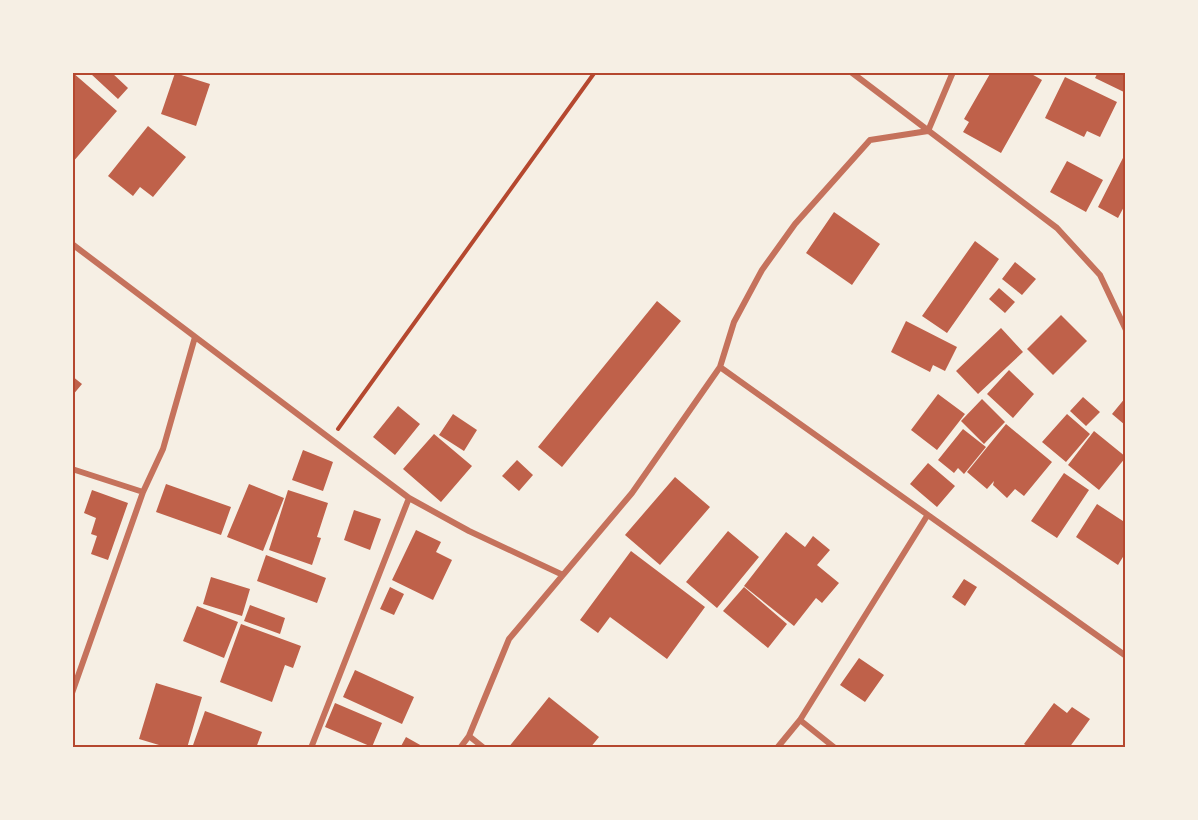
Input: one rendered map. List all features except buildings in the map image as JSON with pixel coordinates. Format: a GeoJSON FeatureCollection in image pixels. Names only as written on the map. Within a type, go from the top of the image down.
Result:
{"type":"FeatureCollection","features":[{"type":"Feature","properties":{"kind":"street"},"geometry":{"type":"LineString","coordinates":[[851,72],[1057,228],[1100,274],[1126,330]]}},
{"type":"Feature","properties":{"kind":"street"},"geometry":{"type":"LineString","coordinates":[[928,131],[953,72]]}},
{"type":"Feature","properties":{"kind":"street"},"geometry":{"type":"LineString","coordinates":[[460,748],[469,736],[509,639],[632,493],[720,367],[739,311],[762,270],[803,215],[870,140],[928,131]]}},
{"type":"Feature","properties":{"kind":"street"},"geometry":{"type":"LineString","coordinates":[[72,244],[409,498],[469,531],[563,574]]}},
{"type":"Feature","properties":{"kind":"street"},"geometry":{"type":"LineString","coordinates":[[72,693],[143,492],[163,448],[195,336]]}},
{"type":"Feature","properties":{"kind":"street"},"geometry":{"type":"LineString","coordinates":[[720,367],[1126,656]]}},
{"type":"Feature","properties":{"kind":"street"},"geometry":{"type":"LineString","coordinates":[[72,468],[143,492]]}},
{"type":"Feature","properties":{"kind":"street"},"geometry":{"type":"LineString","coordinates":[[311,748],[322,715],[359,630],[409,498]]}},
{"type":"Feature","properties":{"kind":"street"},"geometry":{"type":"LineString","coordinates":[[777,748],[800,720],[927,516]]}},
{"type":"Feature","properties":{"kind":"street"},"geometry":{"type":"LineString","coordinates":[[800,720],[835,748]]}},
{"type":"Feature","properties":{"kind":"street"},"geometry":{"type":"LineString","coordinates":[[469,736],[484,748]]}},
{"type":"Feature","properties":{"kind":"path"},"geometry":{"type":"LineString","coordinates":[[330,440],[596,72]]}}]}
